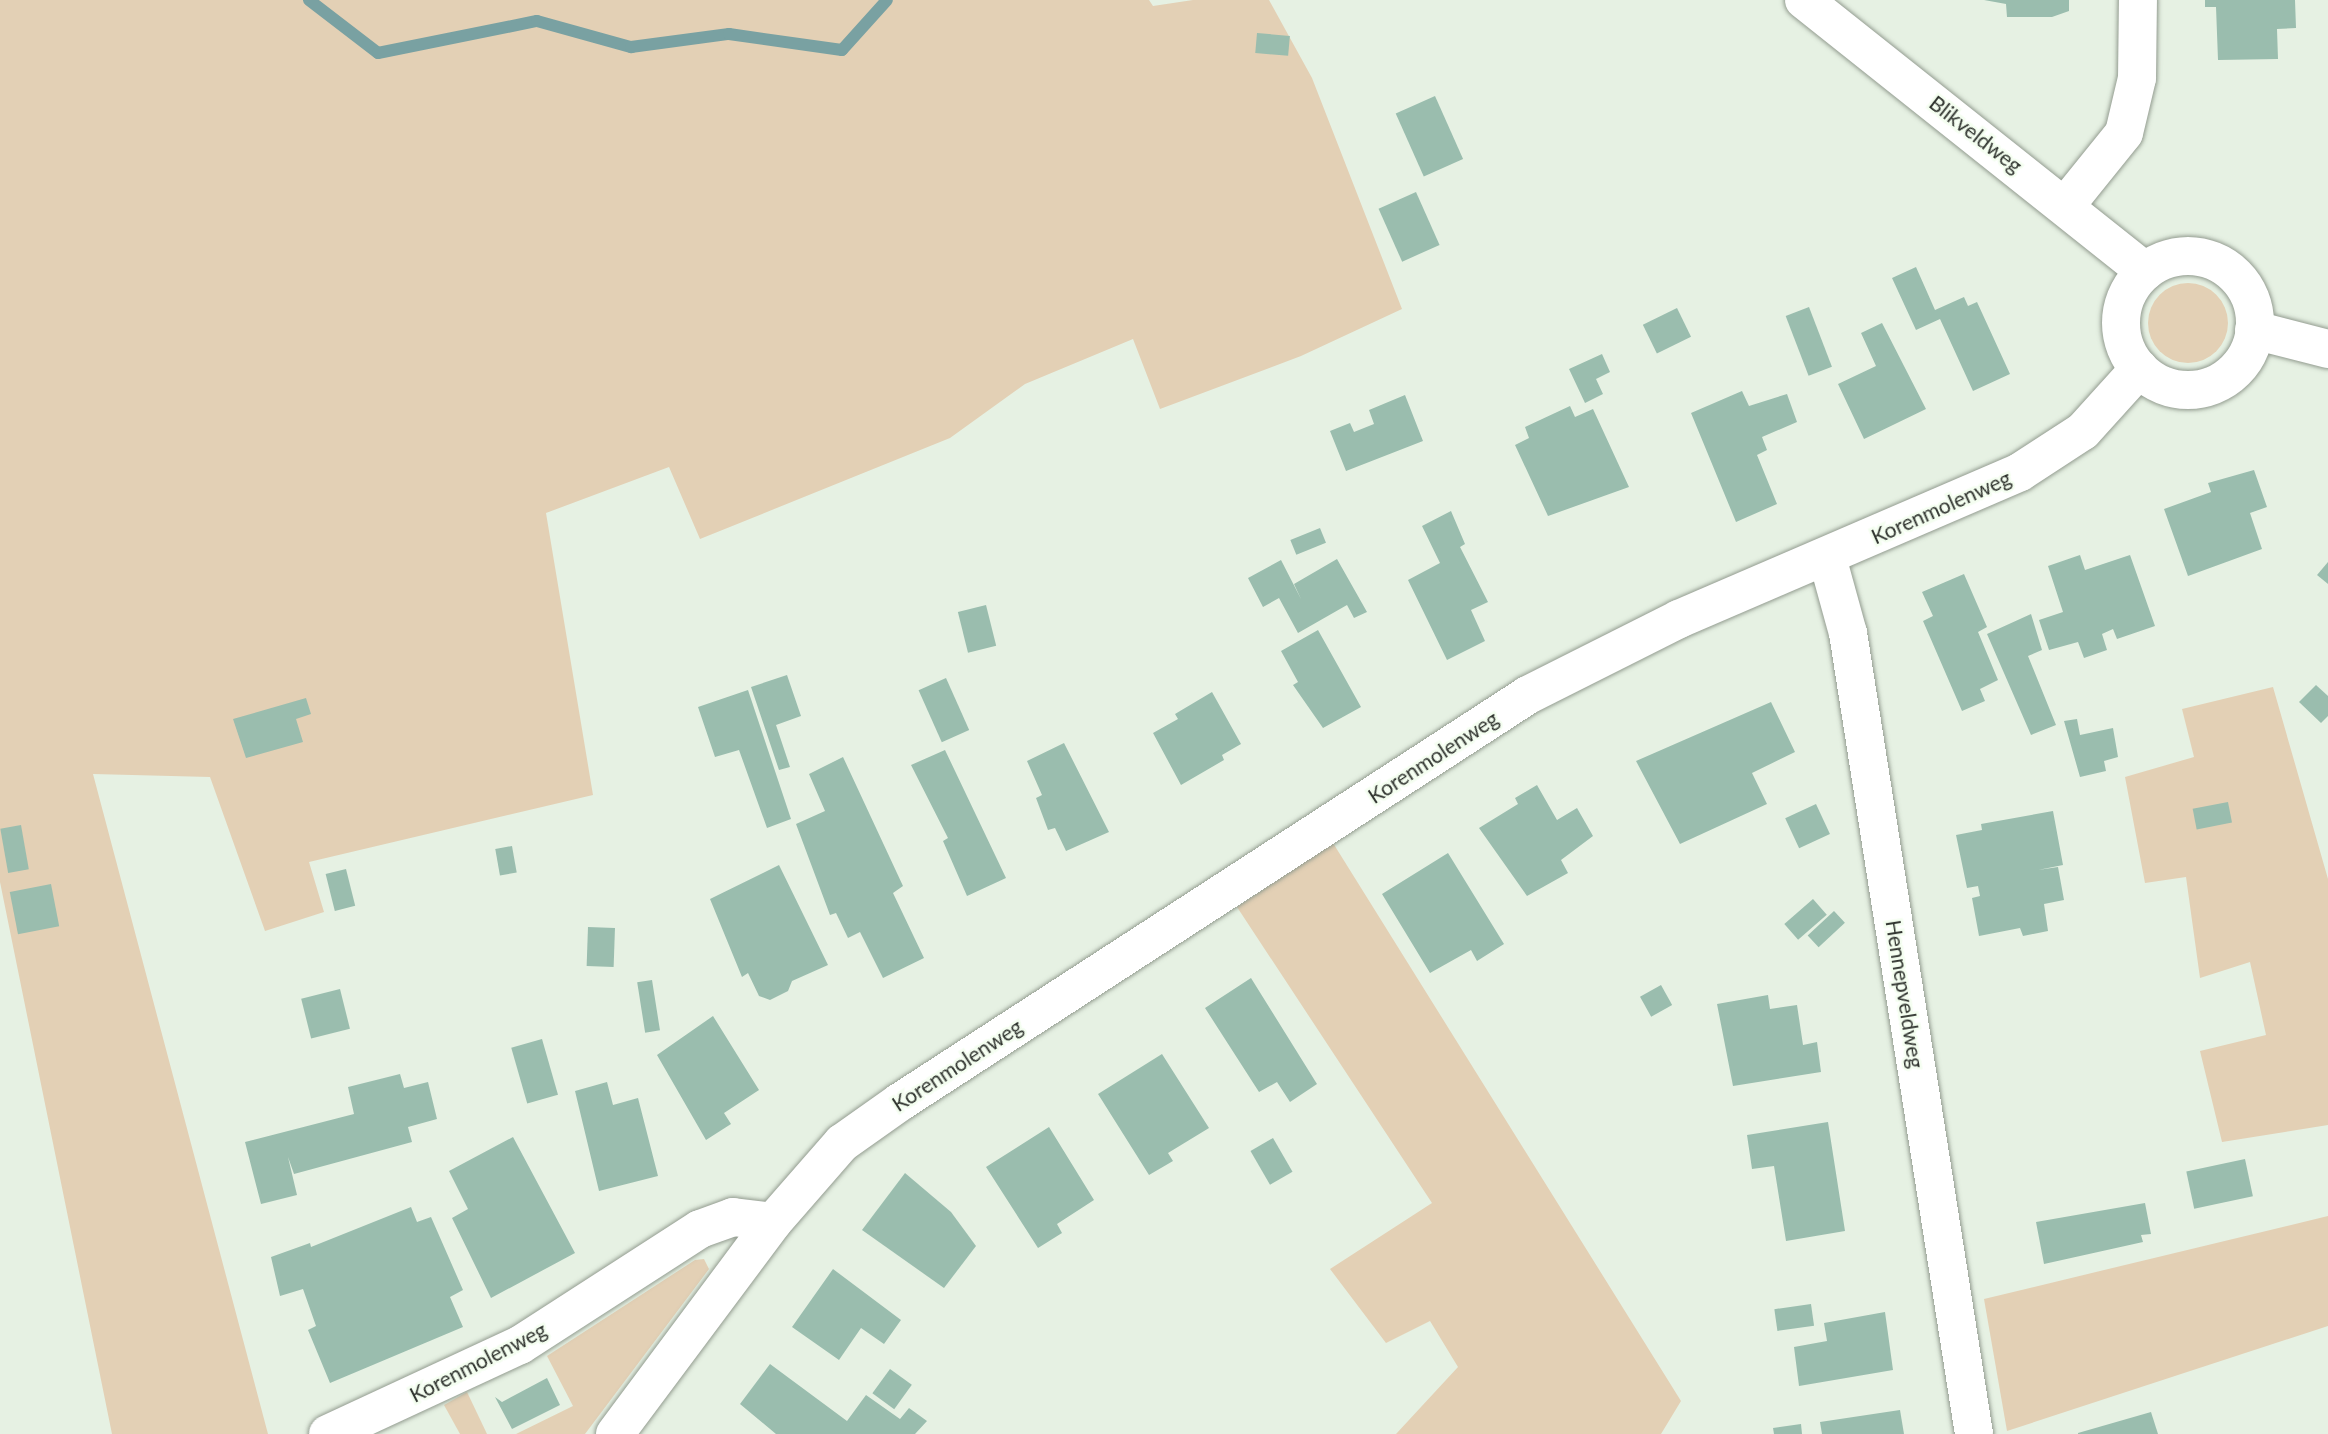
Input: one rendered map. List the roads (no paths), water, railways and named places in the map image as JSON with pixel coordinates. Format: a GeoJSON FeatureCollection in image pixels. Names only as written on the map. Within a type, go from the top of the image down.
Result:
{"type":"FeatureCollection","features":[{"type":"Feature","properties":{"kind":"street","name":"Blikveldweg"},"geometry":{"type":"LineString","coordinates":[[1804,0],[2066,205],[2145,271]]}},
{"type":"Feature","properties":{"kind":"street"},"geometry":{"type":"LineString","coordinates":[[2066,205],[2124,133],[2137,78],[2138,0]]}},
{"type":"Feature","properties":{"kind":"street"},"geometry":{"type":"LineString","coordinates":[[2179,258],[2223,264],[2250,293],[2254,330],[2247,356],[2234,374],[2216,385],[2176,390],[2139,369],[2120,330],[2123,309],[2145,271],[2179,258]]}},
{"type":"Feature","properties":{"kind":"street"},"geometry":{"type":"LineString","coordinates":[[2254,330],[2328,348]]}},
{"type":"Feature","properties":{"kind":"street","name":"Korenmolenweg"},"geometry":{"type":"LineString","coordinates":[[615,1434],[773,1222],[842,1143],[890,1109],[1528,695],[1679,619],[2020,472],[2083,431],[2139,369]]}},
{"type":"Feature","properties":{"kind":"street","name":"Hennepveldweg"},"geometry":{"type":"LineString","coordinates":[[1827,557],[1848,633],[1974,1434]]}},
{"type":"Feature","properties":{"kind":"street","name":"Korenmolenweg"},"geometry":{"type":"LineString","coordinates":[[328,1434],[520,1345],[700,1229],[733,1217],[773,1222]]}},
{"type":"Feature","properties":{"kind":"waterway"},"geometry":{"type":"LineString","coordinates":[[309,0],[378,53],[537,21],[631,47],[729,34],[842,50],[887,0]]}}]}
